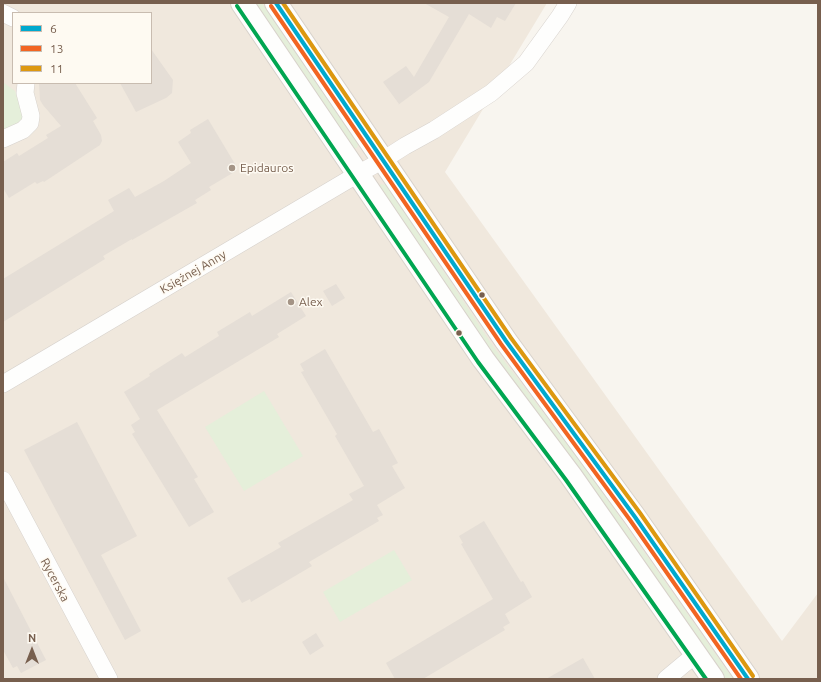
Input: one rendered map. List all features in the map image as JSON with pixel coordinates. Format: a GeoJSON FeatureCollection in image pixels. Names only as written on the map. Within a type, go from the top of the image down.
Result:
{"type":"FeatureCollection","features":[{"type":"Feature","properties":{"kind":"main road"},"geometry":{"type":"LineString","coordinates":[[242,3],[478,353],[571,476],[713,679]]}},
{"type":"Feature","properties":{"kind":"main road"},"geometry":{"type":"LineString","coordinates":[[276,3],[506,341],[635,517],[748,679]]}},
{"type":"Feature","properties":{"kind":"street","name":"Księżnej Anny"},"geometry":{"type":"LineString","coordinates":[[3,384],[383,160],[491,93],[526,63],[568,3]]}},
{"type":"Feature","properties":{"kind":"street"},"geometry":{"type":"LineString","coordinates":[[3,12],[12,17]]}},
{"type":"Feature","properties":{"kind":"street"},"geometry":{"type":"LineString","coordinates":[[3,138],[23,130],[30,123],[31,116],[25,93],[26,84]]}},
{"type":"Feature","properties":{"kind":"street","name":"Rycerska"},"geometry":{"type":"LineString","coordinates":[[3,480],[109,679]]}},
{"type":"Feature","properties":{"kind":"street"},"geometry":{"type":"LineString","coordinates":[[666,679],[696,654]]}},
{"type":"Feature","properties":{"kind":"shaded area"},"geometry":{"type":"Polygon","coordinates":[[[3,3],[547,3],[445,172],[782,641],[818,593],[818,679],[3,679],[3,3]]]}},
{"type":"Feature","properties":{"kind":"green space"},"geometry":{"type":"Polygon","coordinates":[[[255,3],[262,3],[356,140],[358,145],[357,148],[353,148],[255,3]]]}},
{"type":"Feature","properties":{"kind":"green space"},"geometry":{"type":"Polygon","coordinates":[[[4,83],[15,91],[23,115],[23,120],[3,132],[3,85],[4,83]]]}},
{"type":"Feature","properties":{"kind":"green space"},"geometry":{"type":"Polygon","coordinates":[[[380,184],[387,186],[493,346],[591,476],[733,679],[725,679],[558,442],[493,355],[380,188],[380,184]]]}},
{"type":"Feature","properties":{"kind":"green space"},"geometry":{"type":"Polygon","coordinates":[[[264,391],[303,456],[244,491],[205,427],[264,391]]]}},
{"type":"Feature","properties":{"kind":"green space"},"geometry":{"type":"Polygon","coordinates":[[[394,550],[412,580],[340,622],[323,592],[394,550]]]}},
{"type":"Feature","properties":{"kind":"building"},"geometry":{"type":"Polygon","coordinates":[[[424,3],[516,3],[505,21],[497,17],[491,28],[469,14],[429,82],[398,105],[399,104],[383,82],[406,66],[414,77],[449,17],[424,3]]]}},
{"type":"Feature","properties":{"kind":"building"},"geometry":{"type":"Polygon","coordinates":[[[152,50],[173,80],[172,93],[166,98],[136,112],[121,84],[152,84],[152,50]]]}},
{"type":"Feature","properties":{"kind":"building"},"geometry":{"type":"Polygon","coordinates":[[[39,84],[76,84],[97,118],[93,121],[101,135],[102,141],[100,145],[44,182],[43,181],[37,184],[35,182],[9,198],[3,188],[3,162],[17,153],[19,156],[48,138],[46,135],[61,126],[40,100],[39,84]]]}},
{"type":"Feature","properties":{"kind":"building"},"geometry":{"type":"Polygon","coordinates":[[[208,119],[235,164],[236,171],[209,187],[211,190],[195,200],[197,203],[103,256],[105,259],[3,322],[3,279],[114,211],[108,200],[129,188],[135,197],[164,181],[191,163],[178,142],[191,133],[190,130],[208,119]]]}},
{"type":"Feature","properties":{"kind":"building"},"geometry":{"type":"Polygon","coordinates":[[[336,284],[345,298],[332,306],[323,291],[336,284]]]}},
{"type":"Feature","properties":{"kind":"building"},"geometry":{"type":"Polygon","coordinates":[[[291,292],[306,316],[277,334],[279,337],[157,410],[198,477],[194,479],[214,512],[189,527],[132,434],[135,432],[131,425],[140,419],[124,392],[150,376],[149,374],[182,353],[185,357],[219,336],[217,332],[250,312],[252,316],[291,292]]]}},
{"type":"Feature","properties":{"kind":"building"},"geometry":{"type":"Polygon","coordinates":[[[325,349],[373,432],[379,429],[398,463],[392,466],[405,488],[377,505],[383,515],[377,518],[379,521],[309,562],[312,566],[251,602],[250,599],[242,603],[227,578],[281,547],[278,543],[353,500],[349,494],[364,486],[335,436],[337,434],[301,372],[304,371],[300,364],[325,349]]]}},
{"type":"Feature","properties":{"kind":"building"},"geometry":{"type":"Polygon","coordinates":[[[77,422],[137,536],[101,555],[141,631],[125,640],[24,450],[77,422]]]}},
{"type":"Feature","properties":{"kind":"building"},"geometry":{"type":"Polygon","coordinates":[[[484,521],[521,582],[523,581],[532,597],[505,614],[510,623],[503,627],[505,630],[423,679],[395,679],[386,663],[493,599],[461,544],[463,543],[459,536],[484,521]]]}},
{"type":"Feature","properties":{"kind":"building"},"geometry":{"type":"Polygon","coordinates":[[[3,577],[46,660],[21,673],[17,666],[13,668],[3,650],[3,577]]]}},
{"type":"Feature","properties":{"kind":"building"},"geometry":{"type":"Polygon","coordinates":[[[316,633],[324,646],[310,655],[302,642],[316,633]]]}},
{"type":"Feature","properties":{"kind":"building"},"geometry":{"type":"Polygon","coordinates":[[[583,658],[595,679],[546,679],[583,658]]]}},
{"type":"Feature","properties":{"kind":"transit line","name":"6"},"geometry":{"type":"LineString","coordinates":[[276,3],[506,341],[635,517],[748,679]]}},
{"type":"Feature","properties":{"kind":"transit line","name":"11"},"geometry":{"type":"LineString","coordinates":[[283,3],[511,338],[640,513],[753,676]]}},
{"type":"Feature","properties":{"kind":"transit line"},"geometry":{"type":"LineString","coordinates":[[237,6],[478,362],[566,480],[706,679]]}},
{"type":"Feature","properties":{"kind":"transit line","name":"13"},"geometry":{"type":"LineString","coordinates":[[271,6],[501,344],[630,520],[741,679]]}},
{"type":"Feature","properties":{"kind":"place","name":"Epidauros"},"geometry":{"type":"Point","coordinates":[232,168]}},
{"type":"Feature","properties":{"kind":"place","name":"Alex"},"geometry":{"type":"Point","coordinates":[291,302]}}]}
